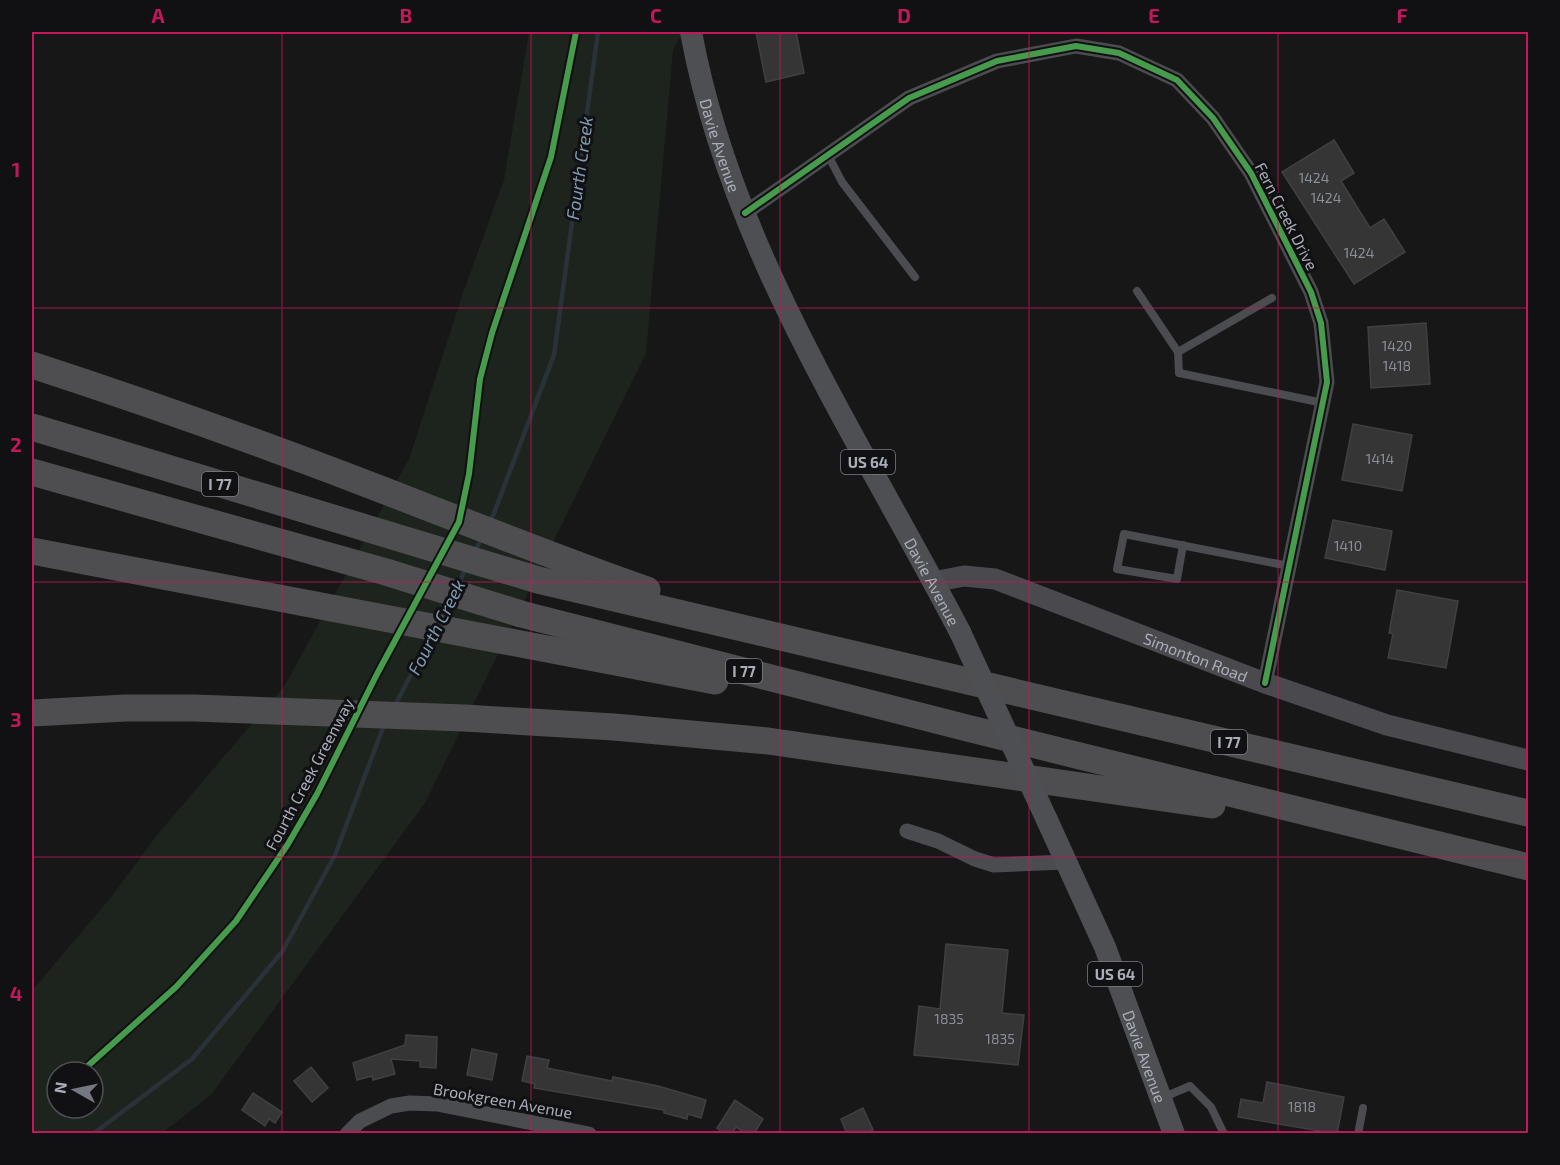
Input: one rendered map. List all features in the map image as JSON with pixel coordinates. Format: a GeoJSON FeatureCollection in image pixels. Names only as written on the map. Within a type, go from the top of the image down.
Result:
{"type":"FeatureCollection","features":[{"type":"Feature","properties":{"kind":"highway"},"geometry":{"type":"LineString","coordinates":[[32,357],[113,392]]}},
{"type":"Feature","properties":{"kind":"highway"},"geometry":{"type":"LineString","coordinates":[[32,365],[113,392],[434,509],[555,559],[795,640]]}},
{"type":"Feature","properties":{"kind":"highway","name":"I 77"},"geometry":{"type":"LineString","coordinates":[[32,427],[538,580],[1528,813]]}},
{"type":"Feature","properties":{"kind":"highway","name":"I 77"},"geometry":{"type":"LineString","coordinates":[[32,472],[386,572],[521,614],[967,729],[1528,867]]}},
{"type":"Feature","properties":{"kind":"highway"},"geometry":{"type":"LineString","coordinates":[[32,551],[967,729]]}},
{"type":"Feature","properties":{"kind":"highway"},"geometry":{"type":"LineString","coordinates":[[32,714],[126,708],[183,708],[464,718],[768,741],[1349,824]]}},
{"type":"Feature","properties":{"kind":"main road","name":"Davie Avenue"},"geometry":{"type":"LineString","coordinates":[[691,32],[721,155],[777,292],[960,632],[1105,947],[1174,1134]]}},
{"type":"Feature","properties":{"kind":"street","name":"Fern Creek Drive"},"geometry":{"type":"LineString","coordinates":[[745,213],[909,98],[998,61],[1076,46],[1119,53],[1177,80],[1213,118],[1251,173],[1311,292],[1321,323],[1327,382],[1265,683]]}},
{"type":"Feature","properties":{"kind":"street","name":"Simonton Road"},"geometry":{"type":"LineString","coordinates":[[933,582],[964,576],[995,579],[1265,683],[1387,725],[1528,760]]}},
{"type":"Feature","properties":{"kind":"street"},"geometry":{"type":"LineString","coordinates":[[907,831],[938,841],[975,860],[994,866],[1067,862]]}},
{"type":"Feature","properties":{"kind":"street","name":"Brookgreen Avenue"},"geometry":{"type":"LineString","coordinates":[[347,1134],[360,1121],[391,1107],[410,1103],[436,1104],[589,1134]]}},
{"type":"Feature","properties":{"kind":"lane"},"geometry":{"type":"LineString","coordinates":[[828,154],[842,182],[915,277]]}},
{"type":"Feature","properties":{"kind":"lane"},"geometry":{"type":"LineString","coordinates":[[1137,291],[1178,352],[1179,374],[1323,403]]}},
{"type":"Feature","properties":{"kind":"lane"},"geometry":{"type":"LineString","coordinates":[[1178,352],[1272,298]]}},
{"type":"Feature","properties":{"kind":"lane"},"geometry":{"type":"LineString","coordinates":[[1183,545],[1177,579],[1117,569],[1124,534],[1183,545],[1289,566]]}},
{"type":"Feature","properties":{"kind":"lane"},"geometry":{"type":"LineString","coordinates":[[1161,1099],[1190,1086],[1211,1107],[1224,1134]]}},
{"type":"Feature","properties":{"kind":"lane"},"geometry":{"type":"LineString","coordinates":[[1358,1134],[1362,1108]]}},
{"type":"Feature","properties":{"kind":"shaded area"},"geometry":{"type":"Polygon","coordinates":[[[529,32],[683,32],[673,50],[646,353],[425,803],[211,1095],[162,1133],[32,1134],[32,991],[112,896],[157,835],[285,685],[409,459],[463,293],[504,180],[529,32]]]}},
{"type":"Feature","properties":{"kind":"building"},"geometry":{"type":"Polygon","coordinates":[[[756,32],[796,32],[804,73],[766,82],[756,32]]]}},
{"type":"Feature","properties":{"kind":"building"},"geometry":{"type":"Polygon","coordinates":[[[1334,140],[1354,173],[1341,181],[1370,228],[1384,219],[1405,252],[1354,284],[1282,172],[1334,140]]]}},
{"type":"Feature","properties":{"kind":"building"},"geometry":{"type":"Polygon","coordinates":[[[1426,323],[1430,384],[1371,388],[1368,327],[1426,323]]]}},
{"type":"Feature","properties":{"kind":"building"},"geometry":{"type":"Polygon","coordinates":[[[1353,424],[1412,435],[1402,491],[1342,480],[1353,424]]]}},
{"type":"Feature","properties":{"kind":"building"},"geometry":{"type":"Polygon","coordinates":[[[1333,520],[1392,531],[1385,570],[1325,558],[1333,520]]]}},
{"type":"Feature","properties":{"kind":"building"},"geometry":{"type":"Polygon","coordinates":[[[1397,590],[1458,601],[1446,668],[1388,658],[1393,634],[1389,633],[1397,590]]]}},
{"type":"Feature","properties":{"kind":"building"},"geometry":{"type":"Polygon","coordinates":[[[946,944],[1008,950],[1002,1013],[1024,1015],[1018,1065],[914,1055],[919,1006],[940,1009],[946,944]]]}},
{"type":"Feature","properties":{"kind":"building"},"geometry":{"type":"Polygon","coordinates":[[[406,1035],[437,1037],[436,1068],[420,1067],[420,1061],[391,1059],[395,1074],[373,1080],[372,1076],[357,1080],[353,1063],[405,1045],[406,1035]]]}},
{"type":"Feature","properties":{"kind":"building"},"geometry":{"type":"Polygon","coordinates":[[[472,1049],[497,1054],[492,1080],[467,1075],[472,1049]]]}},
{"type":"Feature","properties":{"kind":"building"},"geometry":{"type":"Polygon","coordinates":[[[527,1056],[549,1060],[547,1068],[612,1081],[613,1077],[658,1086],[706,1100],[701,1118],[688,1114],[687,1119],[664,1113],[664,1110],[534,1088],[535,1084],[522,1081],[527,1056]]]}},
{"type":"Feature","properties":{"kind":"building"},"geometry":{"type":"Polygon","coordinates":[[[311,1067],[328,1088],[312,1102],[294,1081],[311,1067]]]}},
{"type":"Feature","properties":{"kind":"building"},"geometry":{"type":"Polygon","coordinates":[[[1267,1082],[1344,1097],[1337,1134],[1238,1117],[1241,1099],[1263,1103],[1267,1082]]]}},
{"type":"Feature","properties":{"kind":"building"},"geometry":{"type":"Polygon","coordinates":[[[253,1093],[282,1112],[275,1123],[269,1119],[265,1126],[242,1110],[253,1093]]]}},
{"type":"Feature","properties":{"kind":"building"},"geometry":{"type":"Polygon","coordinates":[[[735,1100],[763,1119],[754,1134],[747,1134],[736,1127],[732,1134],[725,1134],[717,1128],[735,1100]]]}},
{"type":"Feature","properties":{"kind":"building"},"geometry":{"type":"Polygon","coordinates":[[[863,1108],[873,1130],[865,1134],[847,1134],[841,1119],[863,1108]]]}},
{"type":"Feature","properties":{"kind":"waterway","name":"Fourth Creek"},"geometry":{"type":"LineString","coordinates":[[491,521],[554,355],[598,32]]}},
{"type":"Feature","properties":{"kind":"waterway","name":"Fourth Creek"},"geometry":{"type":"LineString","coordinates":[[474,553],[483,536]]}},
{"type":"Feature","properties":{"kind":"waterway","name":"Fourth Creek"},"geometry":{"type":"LineString","coordinates":[[458,585],[466,568]]}},
{"type":"Feature","properties":{"kind":"waterway","name":"Fourth Creek"},"geometry":{"type":"LineString","coordinates":[[440,620],[450,600]]}},
{"type":"Feature","properties":{"kind":"waterway","name":"Fourth Creek"},"geometry":{"type":"LineString","coordinates":[[394,707],[432,635]]}},
{"type":"Feature","properties":{"kind":"waterway","name":"Fourth Creek"},"geometry":{"type":"LineString","coordinates":[[93,1134],[192,1059],[282,952],[335,855],[384,725]]}},
{"type":"Feature","properties":{"kind":"cycle path","name":"Fourth Creek Greenway"},"geometry":{"type":"LineString","coordinates":[[94,1060],[176,987],[236,921],[288,844],[317,794],[377,674],[459,522],[469,474],[480,379],[492,333],[551,157],[576,32]]}},
{"type":"Feature","properties":{"kind":"cycle path"},"geometry":{"type":"LineString","coordinates":[[745,213],[909,98],[997,61],[1076,46],[1119,53],[1177,80],[1213,118],[1251,173],[1311,292],[1321,323],[1327,382],[1265,683]]}}]}
